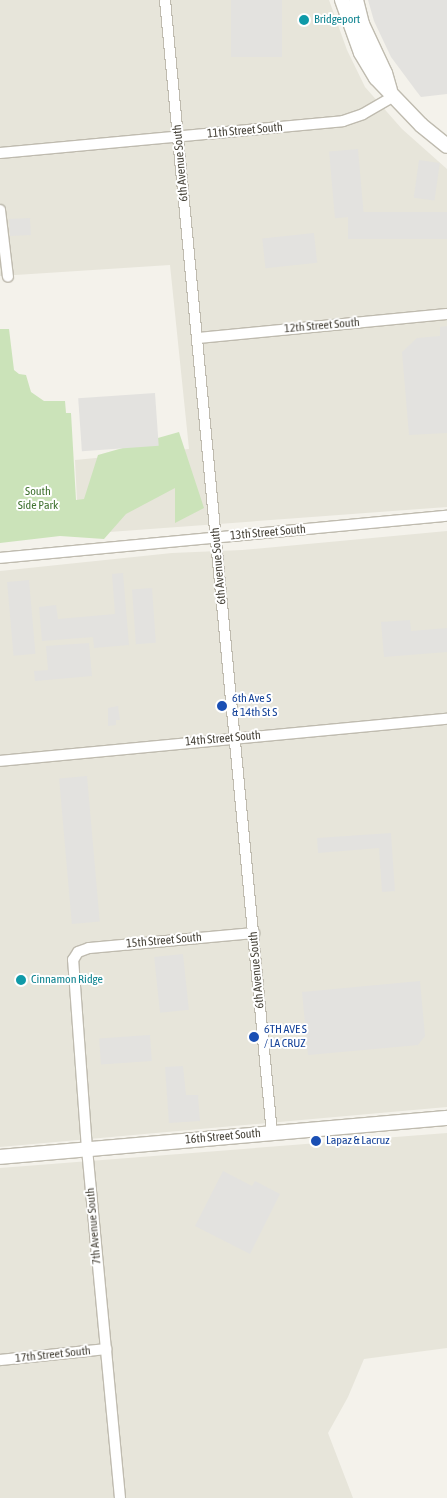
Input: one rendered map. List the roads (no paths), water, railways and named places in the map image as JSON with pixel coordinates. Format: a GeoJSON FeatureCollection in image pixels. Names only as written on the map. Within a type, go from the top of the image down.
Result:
{"type":"FeatureCollection","features":[{"type":"Feature","properties":{"kind":"street","name":"6th Avenue South"},"geometry":{"type":"LineString","coordinates":[[165,0],[272,1133]]}},
{"type":"Feature","properties":{"kind":"street"},"geometry":{"type":"LineString","coordinates":[[342,0],[361,53],[376,78],[421,125],[447,146]]}},
{"type":"Feature","properties":{"kind":"street"},"geometry":{"type":"LineString","coordinates":[[356,0],[362,24],[385,73],[392,94]]}},
{"type":"Feature","properties":{"kind":"street","name":"11th Street South"},"geometry":{"type":"LineString","coordinates":[[0,152],[343,121],[363,114],[392,94]]}},
{"type":"Feature","properties":{"kind":"street"},"geometry":{"type":"LineString","coordinates":[[0,210],[8,277]]}},
{"type":"Feature","properties":{"kind":"street","name":"12th Street South"},"geometry":{"type":"LineString","coordinates":[[198,338],[447,314]]}},
{"type":"Feature","properties":{"kind":"street","name":"13th Street South"},"geometry":{"type":"LineString","coordinates":[[0,558],[447,516]]}},
{"type":"Feature","properties":{"kind":"street","name":"14th Street South"},"geometry":{"type":"LineString","coordinates":[[0,761],[235,737],[447,719]]}},
{"type":"Feature","properties":{"kind":"street","name":"15th Street South"},"geometry":{"type":"LineString","coordinates":[[75,955],[85,949],[97,947],[254,933]]}},
{"type":"Feature","properties":{"kind":"street","name":"7th Avenue South"},"geometry":{"type":"LineString","coordinates":[[75,955],[73,973],[87,1149],[120,1498]]}},
{"type":"Feature","properties":{"kind":"street","name":"16th Street South"},"geometry":{"type":"LineString","coordinates":[[0,1157],[447,1118]]}},
{"type":"Feature","properties":{"kind":"street","name":"17th Street South"},"geometry":{"type":"LineString","coordinates":[[0,1360],[106,1349]]}},
{"type":"Feature","properties":{"kind":"place","name":"Bridgeport"},"geometry":{"type":"Point","coordinates":[304,20]}},
{"type":"Feature","properties":{"kind":"place","name":"6th Ave S & 14th St S"},"geometry":{"type":"Point","coordinates":[222,706]}},
{"type":"Feature","properties":{"kind":"place","name":"Cinnamon Ridge"},"geometry":{"type":"Point","coordinates":[21,980]}},
{"type":"Feature","properties":{"kind":"place","name":"6TH AVE S / LA CRUZ"},"geometry":{"type":"Point","coordinates":[254,1037]}},
{"type":"Feature","properties":{"kind":"place","name":"Lapaz & Lacruz"},"geometry":{"type":"Point","coordinates":[316,1141]}},
{"type":"Feature","properties":{"kind":"park label","name":"South Side Park"},"geometry":{"type":"Point","coordinates":[38,499]}}]}
